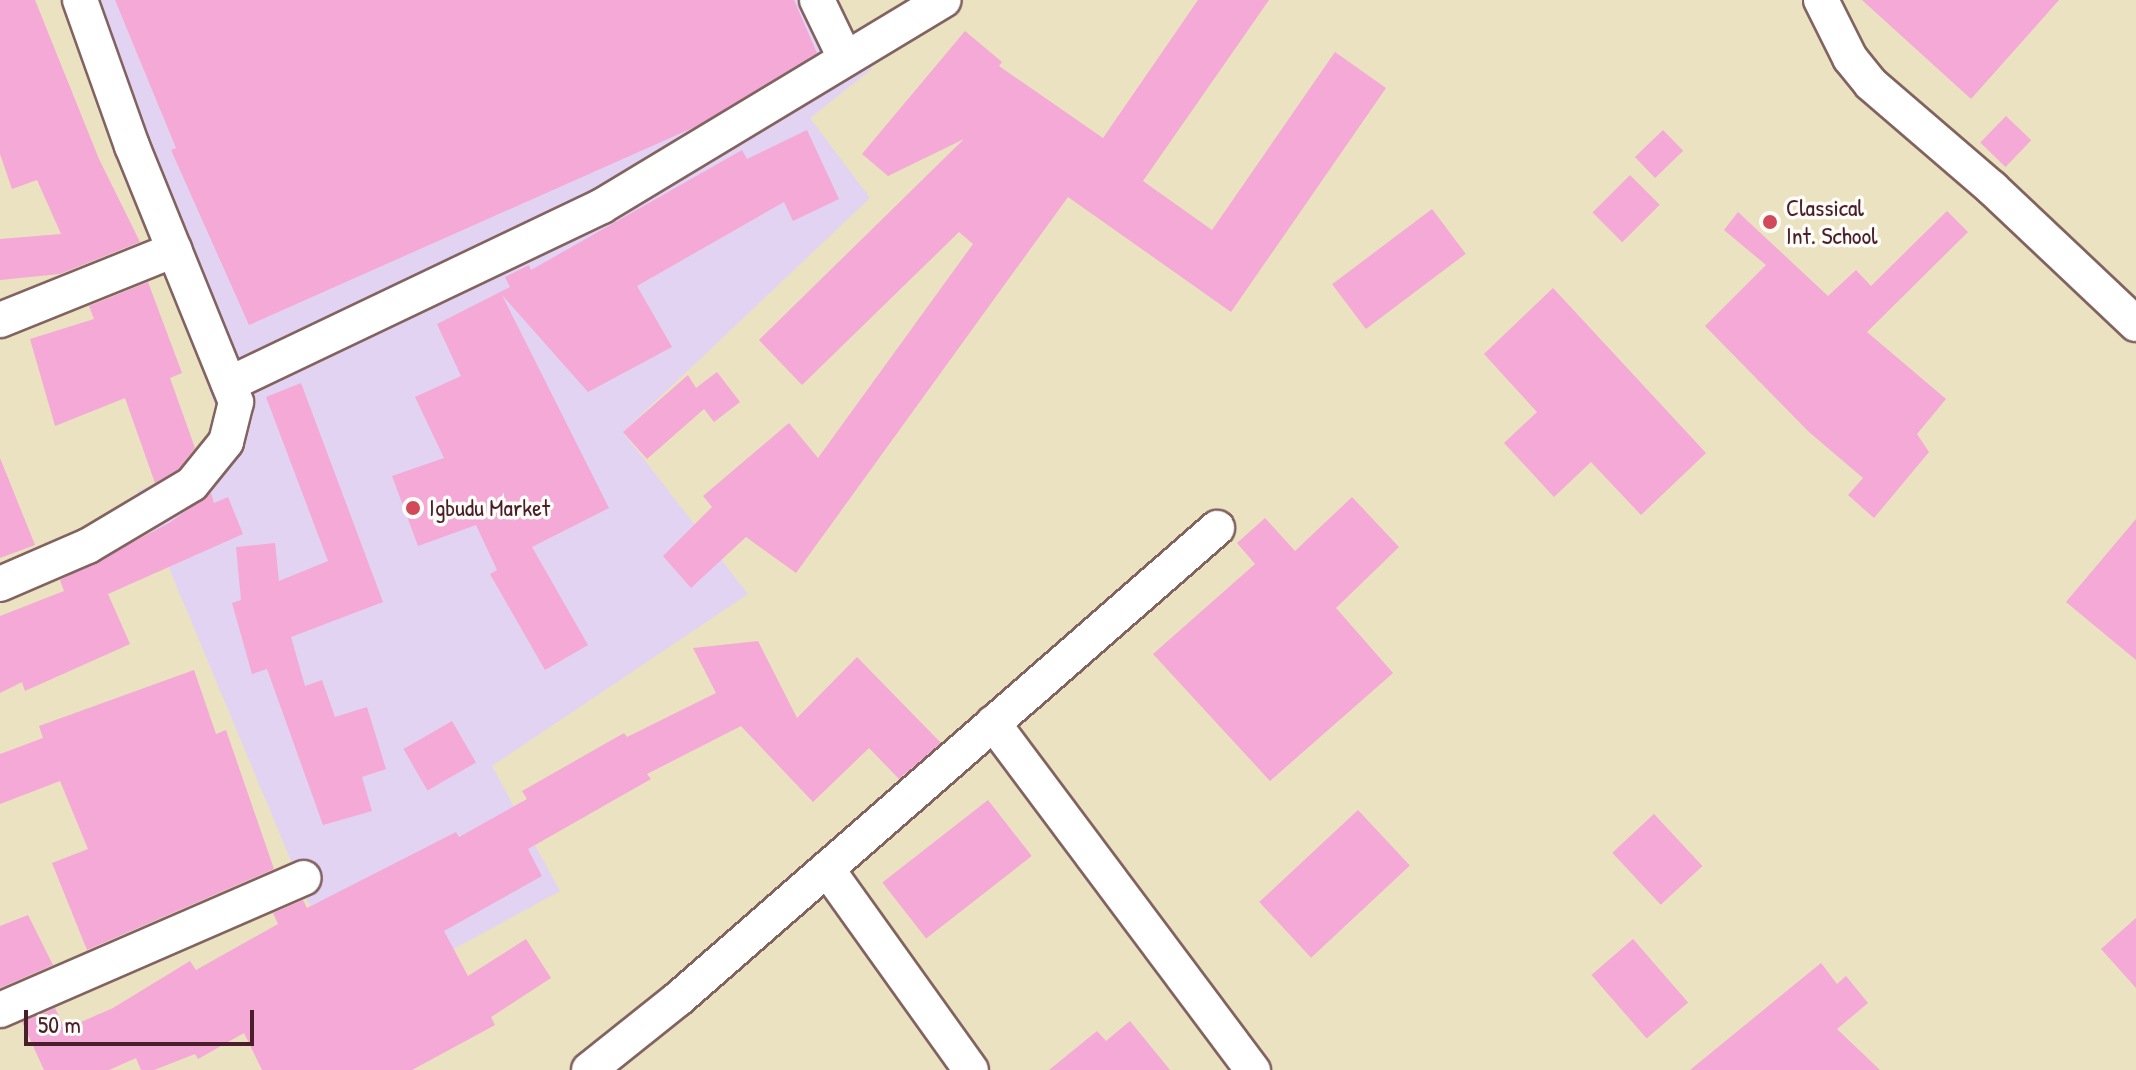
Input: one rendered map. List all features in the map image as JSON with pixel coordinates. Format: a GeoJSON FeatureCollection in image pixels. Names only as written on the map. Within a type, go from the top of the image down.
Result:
{"type":"FeatureCollection","features":[{"type":"Feature","properties":{"kind":"street"},"geometry":{"type":"LineString","coordinates":[[0,584],[88,546],[192,484],[226,442],[236,402],[174,250],[80,0]]}},
{"type":"Feature","properties":{"kind":"street"},"geometry":{"type":"LineString","coordinates":[[817,0],[845,58]]}},
{"type":"Feature","properties":{"kind":"street"},"geometry":{"type":"LineString","coordinates":[[229,384],[602,206],[944,0]]}},
{"type":"Feature","properties":{"kind":"street"},"geometry":{"type":"LineString","coordinates":[[1821,0],[1850,58],[1871,84],[1992,188],[2136,324]]}},
{"type":"Feature","properties":{"kind":"street"},"geometry":{"type":"LineString","coordinates":[[0,320],[174,250]]}},
{"type":"Feature","properties":{"kind":"street"},"geometry":{"type":"LineString","coordinates":[[589,1070],[827,869],[1217,528]]}},
{"type":"Feature","properties":{"kind":"street"},"geometry":{"type":"LineString","coordinates":[[993,723],[1253,1070]]}},
{"type":"Feature","properties":{"kind":"street"},"geometry":{"type":"LineString","coordinates":[[827,869],[971,1070]]}},
{"type":"Feature","properties":{"kind":"street"},"geometry":{"type":"LineString","coordinates":[[0,1010],[304,878]]}},
{"type":"Feature","properties":{"kind":"shaded area","name":"Igbudu Market"},"geometry":{"type":"Polygon","coordinates":[[[66,0],[839,0],[872,69],[810,118],[870,198],[623,432],[748,594],[492,766],[560,891],[351,1005],[137,491],[201,466],[216,408],[66,0]]]}},
{"type":"Feature","properties":{"kind":"building"},"geometry":{"type":"Polygon","coordinates":[[[0,0],[35,0],[99,159],[140,242],[60,274],[0,280],[0,239],[61,234],[37,180],[12,189],[0,154],[0,0]]]}},
{"type":"Feature","properties":{"kind":"building"},"geometry":{"type":"Polygon","coordinates":[[[115,0],[794,0],[817,53],[697,126],[249,325],[171,150],[176,148],[115,0]]]}},
{"type":"Feature","properties":{"kind":"building"},"geometry":{"type":"Polygon","coordinates":[[[1198,0],[1269,0],[1143,181],[1212,230],[1335,52],[1386,88],[1231,312],[1068,197],[796,573],[746,537],[691,588],[663,556],[712,507],[703,496],[789,423],[818,458],[973,244],[959,232],[802,385],[759,340],[964,139],[888,176],[862,154],[965,31],[1002,62],[999,66],[1103,138],[1198,0]]]}},
{"type":"Feature","properties":{"kind":"building"},"geometry":{"type":"Polygon","coordinates":[[[1862,0],[2059,0],[1971,99],[1862,0]]]}},
{"type":"Feature","properties":{"kind":"building"},"geometry":{"type":"Polygon","coordinates":[[[2006,116],[2031,140],[2005,167],[1980,143],[2006,116]]]}},
{"type":"Feature","properties":{"kind":"building"},"geometry":{"type":"Polygon","coordinates":[[[807,130],[839,199],[793,221],[784,202],[637,286],[672,347],[588,392],[502,295],[609,508],[532,547],[588,645],[545,670],[490,574],[497,570],[476,525],[418,546],[392,476],[444,458],[415,397],[461,376],[437,324],[510,287],[505,277],[529,265],[531,270],[742,150],[747,159],[807,130]]]}},
{"type":"Feature","properties":{"kind":"building"},"geometry":{"type":"Polygon","coordinates":[[[1663,130],[1683,151],[1655,178],[1635,157],[1663,130]]]}},
{"type":"Feature","properties":{"kind":"building"},"geometry":{"type":"Polygon","coordinates":[[[1630,175],[1660,205],[1622,242],[1593,212],[1630,175]]]}},
{"type":"Feature","properties":{"kind":"building"},"geometry":{"type":"Polygon","coordinates":[[[1432,209],[1466,254],[1366,329],[1332,284],[1432,209]]]}},
{"type":"Feature","properties":{"kind":"building"},"geometry":{"type":"Polygon","coordinates":[[[1947,211],[1968,232],[1867,332],[1946,399],[1917,434],[1929,452],[1874,518],[1848,495],[1863,478],[1809,432],[1705,326],[1766,265],[1724,230],[1738,212],[1828,296],[1856,270],[1871,286],[1947,211]]]}},
{"type":"Feature","properties":{"kind":"building"},"geometry":{"type":"Polygon","coordinates":[[[148,282],[182,373],[170,378],[195,448],[179,469],[155,483],[125,398],[55,426],[30,339],[94,319],[89,306],[148,282]]]}},
{"type":"Feature","properties":{"kind":"building"},"geometry":{"type":"Polygon","coordinates":[[[1553,288],[1706,453],[1641,515],[1591,462],[1554,497],[1504,443],[1537,412],[1484,354],[1553,288]]]}},
{"type":"Feature","properties":{"kind":"building"},"geometry":{"type":"Polygon","coordinates":[[[717,372],[740,402],[714,422],[704,409],[647,459],[623,432],[688,375],[696,388],[717,372]]]}},
{"type":"Feature","properties":{"kind":"building"},"geometry":{"type":"Polygon","coordinates":[[[301,383],[383,602],[291,637],[305,686],[322,680],[335,717],[367,707],[386,769],[362,777],[372,811],[323,825],[267,669],[252,674],[232,603],[241,600],[236,547],[275,543],[279,581],[328,561],[266,397],[301,383]]]}},
{"type":"Feature","properties":{"kind":"building"},"geometry":{"type":"Polygon","coordinates":[[[0,458],[35,545],[0,558],[0,458]]]}},
{"type":"Feature","properties":{"kind":"building"},"geometry":{"type":"Polygon","coordinates":[[[211,493],[214,503],[228,497],[243,534],[108,594],[130,644],[25,691],[22,682],[0,693],[0,616],[64,591],[60,580],[169,523],[211,493]]]}},
{"type":"Feature","properties":{"kind":"building"},"geometry":{"type":"Polygon","coordinates":[[[1352,497],[1399,547],[1336,608],[1393,673],[1270,781],[1153,654],[1255,564],[1237,543],[1265,518],[1295,551],[1352,497]]]}},
{"type":"Feature","properties":{"kind":"building"},"geometry":{"type":"Polygon","coordinates":[[[2136,519],[2136,660],[2066,602],[2136,519]]]}},
{"type":"Feature","properties":{"kind":"building"},"geometry":{"type":"Polygon","coordinates":[[[758,641],[797,718],[857,657],[941,743],[899,779],[869,748],[813,802],[741,726],[647,774],[651,779],[528,849],[542,876],[444,931],[468,976],[526,939],[551,978],[491,1017],[495,1025],[412,1070],[262,1070],[244,1033],[198,1059],[195,1054],[154,1070],[141,1070],[136,1058],[109,1070],[44,1070],[22,1022],[55,1008],[65,1029],[113,1008],[190,961],[196,970],[278,924],[273,913],[303,900],[307,908],[456,832],[459,837],[527,799],[522,791],[624,733],[627,737],[716,693],[693,648],[758,641]]]}},
{"type":"Feature","properties":{"kind":"building"},"geometry":{"type":"Polygon","coordinates":[[[194,670],[216,734],[226,730],[274,869],[87,950],[52,863],[88,849],[60,781],[0,804],[0,754],[43,738],[39,726],[194,670]]]}},
{"type":"Feature","properties":{"kind":"building"},"geometry":{"type":"Polygon","coordinates":[[[452,721],[476,763],[428,791],[404,749],[452,721]]]}},
{"type":"Feature","properties":{"kind":"building"},"geometry":{"type":"Polygon","coordinates":[[[988,800],[1032,856],[926,938],[882,882],[988,800]]]}},
{"type":"Feature","properties":{"kind":"building"},"geometry":{"type":"Polygon","coordinates":[[[1358,810],[1410,866],[1311,958],[1259,902],[1358,810]]]}},
{"type":"Feature","properties":{"kind":"building"},"geometry":{"type":"Polygon","coordinates":[[[1654,814],[1702,866],[1661,905],[1612,853],[1654,814]]]}},
{"type":"Feature","properties":{"kind":"building"},"geometry":{"type":"Polygon","coordinates":[[[28,915],[53,965],[0,988],[0,926],[28,915]]]}},
{"type":"Feature","properties":{"kind":"building"},"geometry":{"type":"Polygon","coordinates":[[[2136,918],[2136,988],[2101,949],[2136,918]]]}},
{"type":"Feature","properties":{"kind":"building"},"geometry":{"type":"Polygon","coordinates":[[[1633,939],[1688,1002],[1647,1038],[1591,975],[1633,939]]]}},
{"type":"Feature","properties":{"kind":"building"},"geometry":{"type":"Polygon","coordinates":[[[1821,963],[1837,984],[1846,976],[1868,1003],[1837,1029],[1880,1070],[1690,1070],[1821,963]]]}},
{"type":"Feature","properties":{"kind":"building"},"geometry":{"type":"Polygon","coordinates":[[[1130,1021],[1170,1070],[1049,1070],[1097,1031],[1106,1041],[1130,1021]]]}},
{"type":"Feature","properties":{"kind":"place","name":"Classical Int. School"},"geometry":{"type":"Point","coordinates":[1770,222]}},
{"type":"Feature","properties":{"kind":"place","name":"Igbudu Market"},"geometry":{"type":"Point","coordinates":[413,508]}}]}
